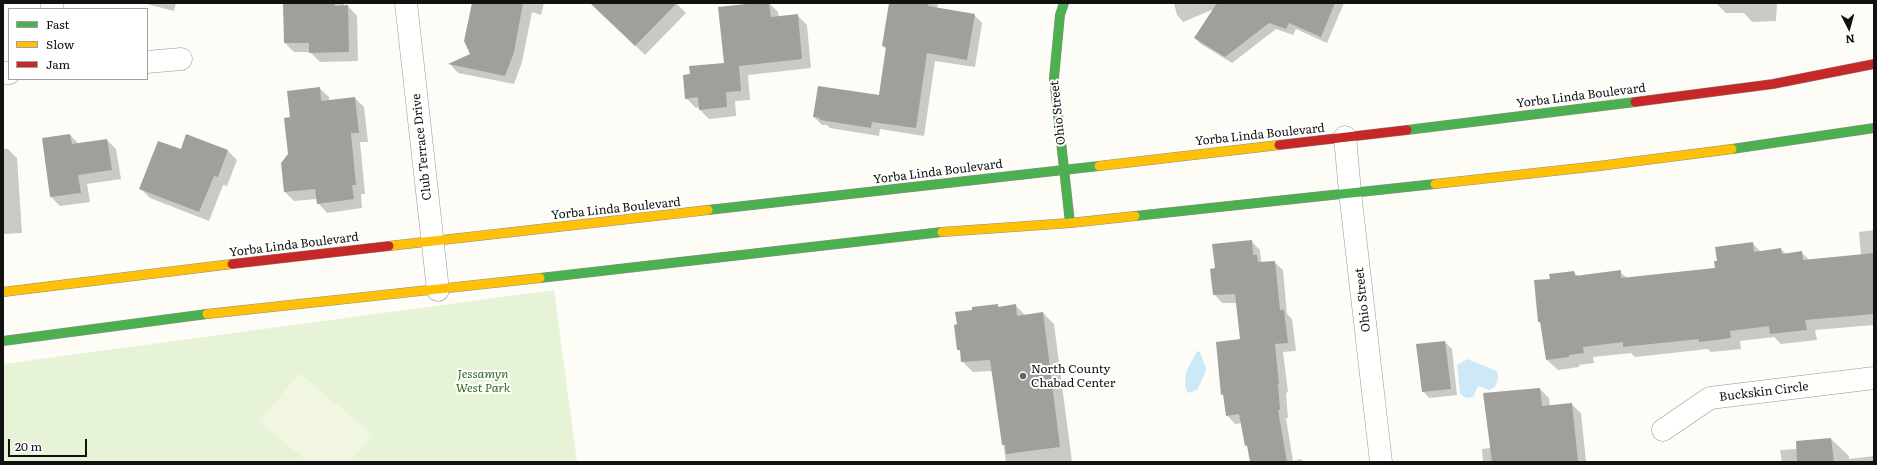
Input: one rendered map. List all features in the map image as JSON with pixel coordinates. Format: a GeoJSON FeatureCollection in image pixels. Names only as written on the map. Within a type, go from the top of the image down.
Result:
{"type":"FeatureCollection","features":[{"type":"Feature","properties":{"kind":"main road","name":"Ohio Street"},"geometry":{"type":"LineString","coordinates":[[1064,3],[1060,14],[1054,78],[1070,223]]}},
{"type":"Feature","properties":{"kind":"main road","name":"Yorba Linda Boulevard"},"geometry":{"type":"LineString","coordinates":[[3,292],[432,241],[1345,137],[1765,85],[1874,64]]}},
{"type":"Feature","properties":{"kind":"main road"},"geometry":{"type":"LineString","coordinates":[[3,341],[239,310],[438,290],[924,234],[1070,223],[1599,166],[1801,140],[1874,128]]}},
{"type":"Feature","properties":{"kind":"street","name":"Club Terrace Drive"},"geometry":{"type":"LineString","coordinates":[[406,3],[438,290]]}},
{"type":"Feature","properties":{"kind":"street"},"geometry":{"type":"LineString","coordinates":[[148,62],[182,60]]}},
{"type":"Feature","properties":{"kind":"street","name":"Ohio Street"},"geometry":{"type":"LineString","coordinates":[[1345,137],[1381,462]]}},
{"type":"Feature","properties":{"kind":"street","name":"Buckskin Circle"},"geometry":{"type":"LineString","coordinates":[[1663,430],[1710,398],[1874,378]]}},
{"type":"Feature","properties":{"kind":"green space","name":"Jessamyn West Park"},"geometry":{"type":"Polygon","coordinates":[[[554,290],[577,462],[3,462],[3,364],[554,290]]]}},
{"type":"Feature","properties":{"kind":"green space"},"geometry":{"type":"Polygon","coordinates":[[[300,373],[373,435],[350,462],[308,462],[259,421],[300,373]]]}},
{"type":"Feature","properties":{"kind":"water"},"geometry":{"type":"Polygon","coordinates":[[[1197,351],[1200,352],[1206,371],[1197,390],[1188,393],[1185,387],[1186,372],[1197,351]]]}},
{"type":"Feature","properties":{"kind":"water"},"geometry":{"type":"Polygon","coordinates":[[[1467,359],[1497,371],[1498,378],[1495,387],[1489,390],[1478,386],[1473,397],[1466,398],[1460,394],[1457,365],[1467,359]]]}},
{"type":"Feature","properties":{"kind":"building"},"geometry":{"type":"Polygon","coordinates":[[[283,3],[335,3],[335,6],[348,5],[349,52],[309,53],[309,43],[284,43],[283,3]]]}},
{"type":"Feature","properties":{"kind":"building"},"geometry":{"type":"Polygon","coordinates":[[[472,3],[523,3],[514,52],[505,76],[448,64],[470,54],[464,41],[472,3]]]}},
{"type":"Feature","properties":{"kind":"building"},"geometry":{"type":"Polygon","coordinates":[[[590,3],[677,3],[635,46],[590,3]]]}},
{"type":"Feature","properties":{"kind":"building"},"geometry":{"type":"Polygon","coordinates":[[[769,3],[771,17],[798,14],[802,59],[739,66],[741,91],[726,92],[727,107],[699,110],[698,97],[685,99],[683,75],[690,74],[689,66],[724,63],[718,7],[769,3]]]}},
{"type":"Feature","properties":{"kind":"building"},"geometry":{"type":"Polygon","coordinates":[[[889,3],[929,3],[928,6],[975,14],[967,60],[927,53],[916,128],[872,122],[871,128],[820,120],[820,118],[813,117],[818,86],[879,95],[886,47],[882,46],[889,3]]]}},
{"type":"Feature","properties":{"kind":"building"},"geometry":{"type":"Polygon","coordinates":[[[1217,3],[1335,3],[1321,37],[1289,23],[1286,29],[1269,23],[1225,57],[1194,38],[1217,3]]]}},
{"type":"Feature","properties":{"kind":"building"},"geometry":{"type":"Polygon","coordinates":[[[320,87],[321,101],[355,97],[359,133],[351,133],[356,185],[352,185],[354,199],[317,204],[315,189],[284,192],[281,163],[288,154],[284,118],[290,117],[287,91],[320,87]]]}},
{"type":"Feature","properties":{"kind":"building"},"geometry":{"type":"Polygon","coordinates":[[[70,134],[72,144],[107,139],[112,170],[78,175],[81,193],[50,197],[42,138],[70,134]]]}},
{"type":"Feature","properties":{"kind":"building"},"geometry":{"type":"Polygon","coordinates":[[[186,134],[228,150],[218,177],[214,176],[199,212],[139,189],[158,141],[181,149],[186,134]]]}},
{"type":"Feature","properties":{"kind":"building"},"geometry":{"type":"Polygon","coordinates":[[[1252,240],[1253,255],[1257,255],[1258,262],[1275,261],[1280,310],[1284,310],[1288,343],[1275,344],[1279,384],[1280,410],[1278,410],[1287,462],[1250,462],[1247,445],[1245,446],[1239,414],[1226,416],[1223,394],[1221,395],[1216,342],[1240,339],[1235,294],[1213,295],[1210,269],[1215,268],[1212,244],[1252,240]]]}},
{"type":"Feature","properties":{"kind":"building"},"geometry":{"type":"Polygon","coordinates":[[[1753,242],[1754,252],[1781,248],[1782,254],[1802,251],[1803,260],[1874,253],[1874,314],[1805,320],[1807,330],[1770,334],[1769,326],[1730,331],[1731,338],[1699,342],[1699,339],[1623,347],[1623,342],[1583,347],[1584,353],[1569,355],[1569,357],[1546,360],[1540,322],[1538,322],[1534,280],[1550,279],[1549,274],[1574,271],[1575,276],[1621,270],[1621,278],[1715,268],[1714,261],[1717,261],[1715,247],[1753,242]]]}},
{"type":"Feature","properties":{"kind":"building","name":"North County Chabad Center"},"geometry":{"type":"Polygon","coordinates":[[[998,304],[998,307],[1016,304],[1017,316],[1043,312],[1060,447],[1006,454],[1005,445],[1002,445],[990,360],[961,362],[960,350],[957,350],[954,325],[957,324],[955,312],[972,310],[972,307],[998,304]]]}},
{"type":"Feature","properties":{"kind":"building"},"geometry":{"type":"Polygon","coordinates":[[[1445,341],[1451,389],[1422,392],[1416,344],[1445,341]]]}},
{"type":"Feature","properties":{"kind":"building"},"geometry":{"type":"Polygon","coordinates":[[[1540,388],[1542,406],[1572,403],[1578,462],[1492,462],[1483,393],[1540,388]]]}},
{"type":"Feature","properties":{"kind":"building"},"geometry":{"type":"Polygon","coordinates":[[[1831,438],[1834,462],[1797,462],[1796,441],[1831,438]]]}},
{"type":"Feature","properties":{"kind":"traffic: fast"},"geometry":{"type":"LineString","coordinates":[[1064,3],[1060,15],[1054,78],[1070,223]]}},
{"type":"Feature","properties":{"kind":"traffic: fast"},"geometry":{"type":"LineString","coordinates":[[1407,130],[1635,102]]}},
{"type":"Feature","properties":{"kind":"traffic: fast"},"geometry":{"type":"LineString","coordinates":[[1732,149],[1874,128]]}},
{"type":"Feature","properties":{"kind":"traffic: fast"},"geometry":{"type":"LineString","coordinates":[[708,210],[1099,166]]}},
{"type":"Feature","properties":{"kind":"traffic: fast"},"geometry":{"type":"LineString","coordinates":[[1135,216],[1435,184]]}},
{"type":"Feature","properties":{"kind":"traffic: fast"},"geometry":{"type":"LineString","coordinates":[[540,278],[942,232]]}},
{"type":"Feature","properties":{"kind":"traffic: fast"},"geometry":{"type":"LineString","coordinates":[[3,341],[207,314]]}},
{"type":"Feature","properties":{"kind":"traffic: slow"},"geometry":{"type":"LineString","coordinates":[[1099,166],[1279,145]]}},
{"type":"Feature","properties":{"kind":"traffic: slow"},"geometry":{"type":"LineString","coordinates":[[1435,184],[1599,166],[1732,149]]}},
{"type":"Feature","properties":{"kind":"traffic: slow"},"geometry":{"type":"LineString","coordinates":[[389,246],[708,210]]}},
{"type":"Feature","properties":{"kind":"traffic: slow"},"geometry":{"type":"LineString","coordinates":[[942,232],[1070,223],[1135,216]]}},
{"type":"Feature","properties":{"kind":"traffic: slow"},"geometry":{"type":"LineString","coordinates":[[3,292],[232,264]]}},
{"type":"Feature","properties":{"kind":"traffic: slow"},"geometry":{"type":"LineString","coordinates":[[207,314],[540,278]]}},
{"type":"Feature","properties":{"kind":"traffic: jam"},"geometry":{"type":"LineString","coordinates":[[1635,102],[1773,84],[1874,64]]}},
{"type":"Feature","properties":{"kind":"traffic: jam"},"geometry":{"type":"LineString","coordinates":[[1279,145],[1407,130]]}},
{"type":"Feature","properties":{"kind":"traffic: jam"},"geometry":{"type":"LineString","coordinates":[[232,264],[389,246]]}},
{"type":"Feature","properties":{"kind":"place","name":"North County Chabad Center"},"geometry":{"type":"Point","coordinates":[1023,376]}}]}
